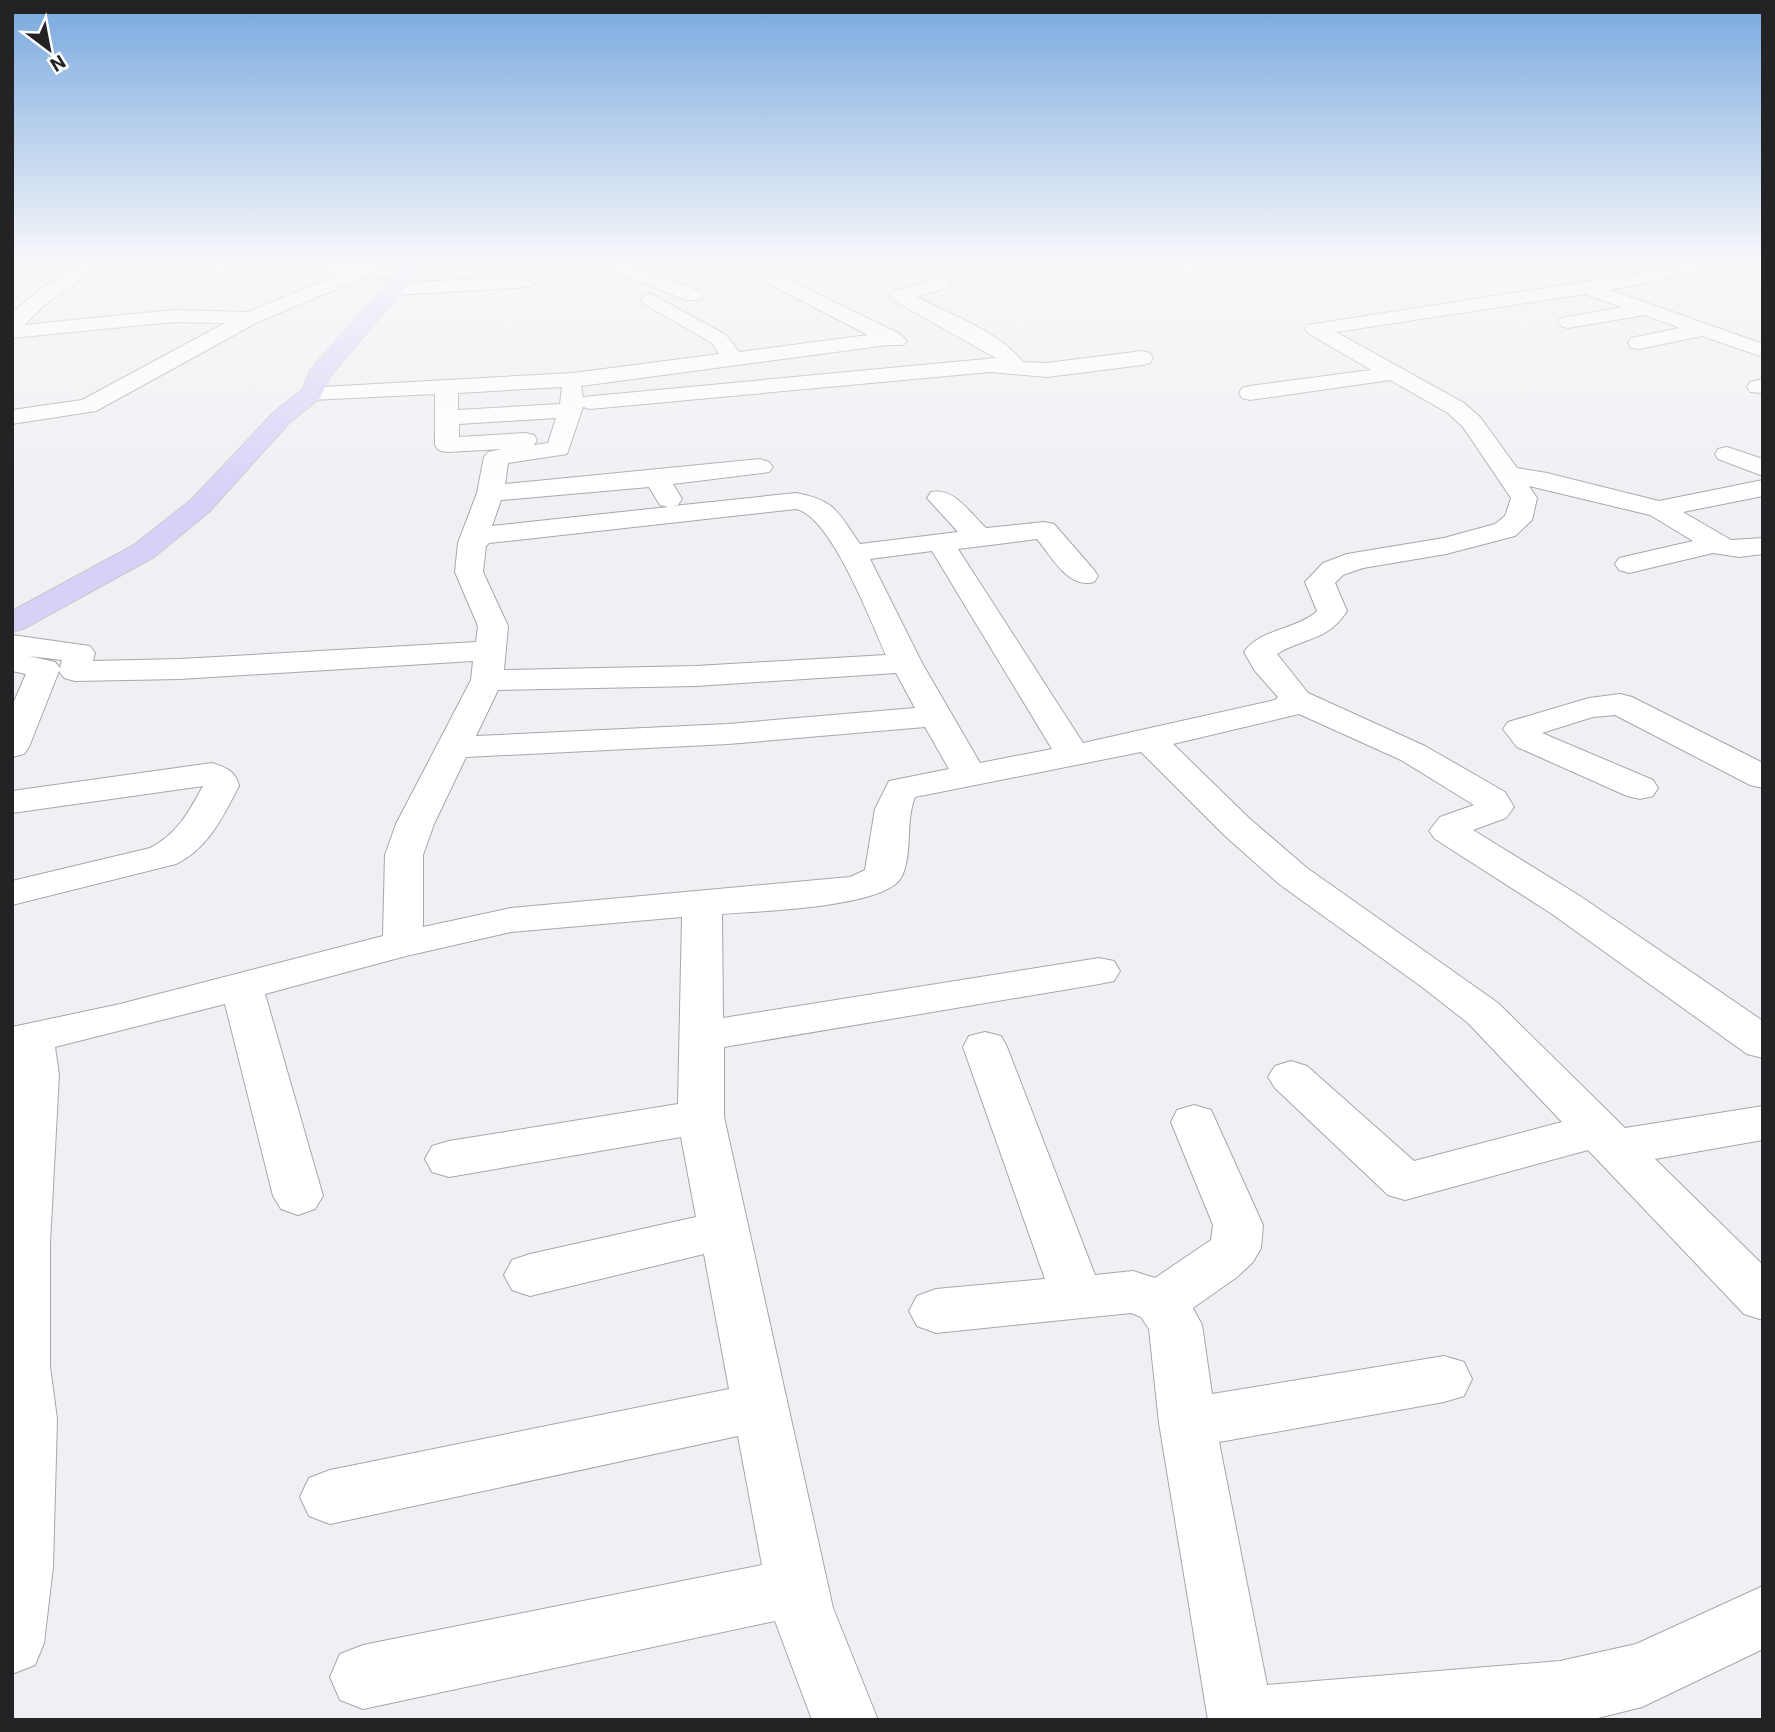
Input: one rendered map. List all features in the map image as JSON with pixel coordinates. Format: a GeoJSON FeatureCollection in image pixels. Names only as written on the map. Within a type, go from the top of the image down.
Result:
{"type":"FeatureCollection","features":[{"type":"Feature","properties":{"kind":"main road"},"geometry":{"type":"LineString","coordinates":[[12,623],[144,551],[200,506],[282,417],[313,393],[318,374],[347,341]]}},
{"type":"Feature","properties":{"kind":"street"},"geometry":{"type":"LineString","coordinates":[[12,417],[88,406],[209,341]]}},
{"type":"Feature","properties":{"kind":"street"},"geometry":{"type":"LineString","coordinates":[[720,341],[733,358]]}},
{"type":"Feature","properties":{"kind":"street"},"geometry":{"type":"LineString","coordinates":[[313,393],[573,380],[870,341]]}},
{"type":"Feature","properties":{"kind":"street"},"geometry":{"type":"LineString","coordinates":[[897,341],[916,354],[934,358],[961,357],[975,366]]}},
{"type":"Feature","properties":{"kind":"street"},"geometry":{"type":"LineString","coordinates":[[984,341],[1006,355],[1014,365]]}},
{"type":"Feature","properties":{"kind":"street"},"geometry":{"type":"LineString","coordinates":[[1337,341],[1456,408],[1472,422],[1524,498],[1518,520],[1505,530],[1446,546],[1357,560],[1333,569],[1320,582],[1332,611],[1328,620],[1268,644],[1260,652],[1262,661],[1288,685],[1296,700],[1413,753],[1492,800],[1496,807],[1493,810],[1453,825],[1448,831],[1566,905],[1761,1039]]}},
{"type":"Feature","properties":{"kind":"street"},"geometry":{"type":"LineString","coordinates":[[1639,342],[1645,341]]}},
{"type":"Feature","properties":{"kind":"street"},"geometry":{"type":"LineString","coordinates":[[1733,341],[1763,351]]}},
{"type":"Feature","properties":{"kind":"street"},"geometry":{"type":"LineString","coordinates":[[446,418],[975,366],[1014,365],[1031,370],[1047,370],[1142,358]]}},
{"type":"Feature","properties":{"kind":"street"},"geometry":{"type":"LineString","coordinates":[[1250,393],[1396,373]]}},
{"type":"Feature","properties":{"kind":"street"},"geometry":{"type":"LineString","coordinates":[[403,944],[404,855],[415,824],[454,747],[489,664],[493,626],[469,572],[472,543],[490,493],[497,457],[558,449],[570,407],[573,380]]}},
{"type":"Feature","properties":{"kind":"street"},"geometry":{"type":"LineString","coordinates":[[446,385],[447,445],[560,438]]}},
{"type":"Feature","properties":{"kind":"street"},"geometry":{"type":"LineString","coordinates":[[1727,454],[1763,468]]}},
{"type":"Feature","properties":{"kind":"street"},"geometry":{"type":"LineString","coordinates":[[490,493],[760,467]]}},
{"type":"Feature","properties":{"kind":"street"},"geometry":{"type":"LineString","coordinates":[[1509,475],[1547,481],[1659,509],[1716,544],[1739,549],[1763,546]]}},
{"type":"Feature","properties":{"kind":"street"},"geometry":{"type":"LineString","coordinates":[[661,478],[659,482],[680,515]]}},
{"type":"Feature","properties":{"kind":"street"},"geometry":{"type":"LineString","coordinates":[[1659,509],[1763,488]]}},
{"type":"Feature","properties":{"kind":"street"},"geometry":{"type":"LineString","coordinates":[[940,498],[979,537]]}},
{"type":"Feature","properties":{"kind":"street"},"geometry":{"type":"LineString","coordinates":[[472,543],[480,537],[504,532],[796,501],[812,504],[822,510],[853,553],[906,663],[969,774]]}},
{"type":"Feature","properties":{"kind":"street"},"geometry":{"type":"LineString","coordinates":[[853,553],[1044,530],[1084,576]]}},
{"type":"Feature","properties":{"kind":"street"},"geometry":{"type":"LineString","coordinates":[[940,542],[1074,756]]}},
{"type":"Feature","properties":{"kind":"street"},"geometry":{"type":"LineString","coordinates":[[1629,564],[1716,544]]}},
{"type":"Feature","properties":{"kind":"street"},"geometry":{"type":"LineString","coordinates":[[12,644],[79,653],[75,671],[489,664],[606,681],[906,663]]}},
{"type":"Feature","properties":{"kind":"street"},"geometry":{"type":"LineString","coordinates":[[12,661],[44,669],[12,747]]}},
{"type":"Feature","properties":{"kind":"street"},"geometry":{"type":"LineString","coordinates":[[12,1643],[22,1567],[29,1419],[23,1366],[25,1243],[36,1074],[22,1040],[403,944],[511,920],[803,895],[863,886],[882,877],[888,862],[894,799],[902,789],[969,774],[1074,756],[1258,716],[1286,707],[1296,700]]}},
{"type":"Feature","properties":{"kind":"street"},"geometry":{"type":"LineString","coordinates":[[1640,788],[1529,740],[1520,729],[1589,708],[1620,704],[1763,777]]}},
{"type":"Feature","properties":{"kind":"street"},"geometry":{"type":"LineString","coordinates":[[454,747],[728,734],[936,716]]}},
{"type":"Feature","properties":{"kind":"street"},"geometry":{"type":"LineString","coordinates":[[1149,740],[1265,853],[1295,878],[1447,983],[1483,1013],[1763,1299]]}},
{"type":"Feature","properties":{"kind":"street"},"geometry":{"type":"LineString","coordinates":[[12,802],[212,775],[220,780],[221,786],[194,835],[179,850],[12,894]]}},
{"type":"Feature","properties":{"kind":"street"},"geometry":{"type":"LineString","coordinates":[[702,903],[701,1117],[802,1608],[845,1720]]}},
{"type":"Feature","properties":{"kind":"street"},"geometry":{"type":"LineString","coordinates":[[701,1036],[1099,971]]}},
{"type":"Feature","properties":{"kind":"street"},"geometry":{"type":"LineString","coordinates":[[242,986],[298,1196]]}},
{"type":"Feature","properties":{"kind":"street"},"geometry":{"type":"LineString","coordinates":[[985,1047],[1079,1299]]}},
{"type":"Feature","properties":{"kind":"street"},"geometry":{"type":"LineString","coordinates":[[1291,1077],[1405,1182],[1606,1138],[1721,1132],[1763,1123]]}},
{"type":"Feature","properties":{"kind":"street"},"geometry":{"type":"LineString","coordinates":[[449,1159],[701,1117]]}},
{"type":"Feature","properties":{"kind":"street"},"geometry":{"type":"LineString","coordinates":[[1160,1302],[1219,1263],[1235,1248],[1238,1225],[1194,1122]]}},
{"type":"Feature","properties":{"kind":"street"},"geometry":{"type":"LineString","coordinates":[[530,1275],[724,1230]]}},
{"type":"Feature","properties":{"kind":"street"},"geometry":{"type":"LineString","coordinates":[[936,1311],[1133,1292],[1160,1302],[1175,1325],[1187,1423],[1241,1720]]}},
{"type":"Feature","properties":{"kind":"street"},"geometry":{"type":"LineString","coordinates":[[1187,1423],[1444,1379]]}},
{"type":"Feature","properties":{"kind":"street"},"geometry":{"type":"LineString","coordinates":[[330,1497],[761,1408]]}},
{"type":"Feature","properties":{"kind":"street"},"geometry":{"type":"LineString","coordinates":[[363,1676],[798,1587]]}},
{"type":"Feature","properties":{"kind":"street"},"geometry":{"type":"LineString","coordinates":[[1251,1720],[1560,1694],[1642,1675],[1763,1616]]}}]}
